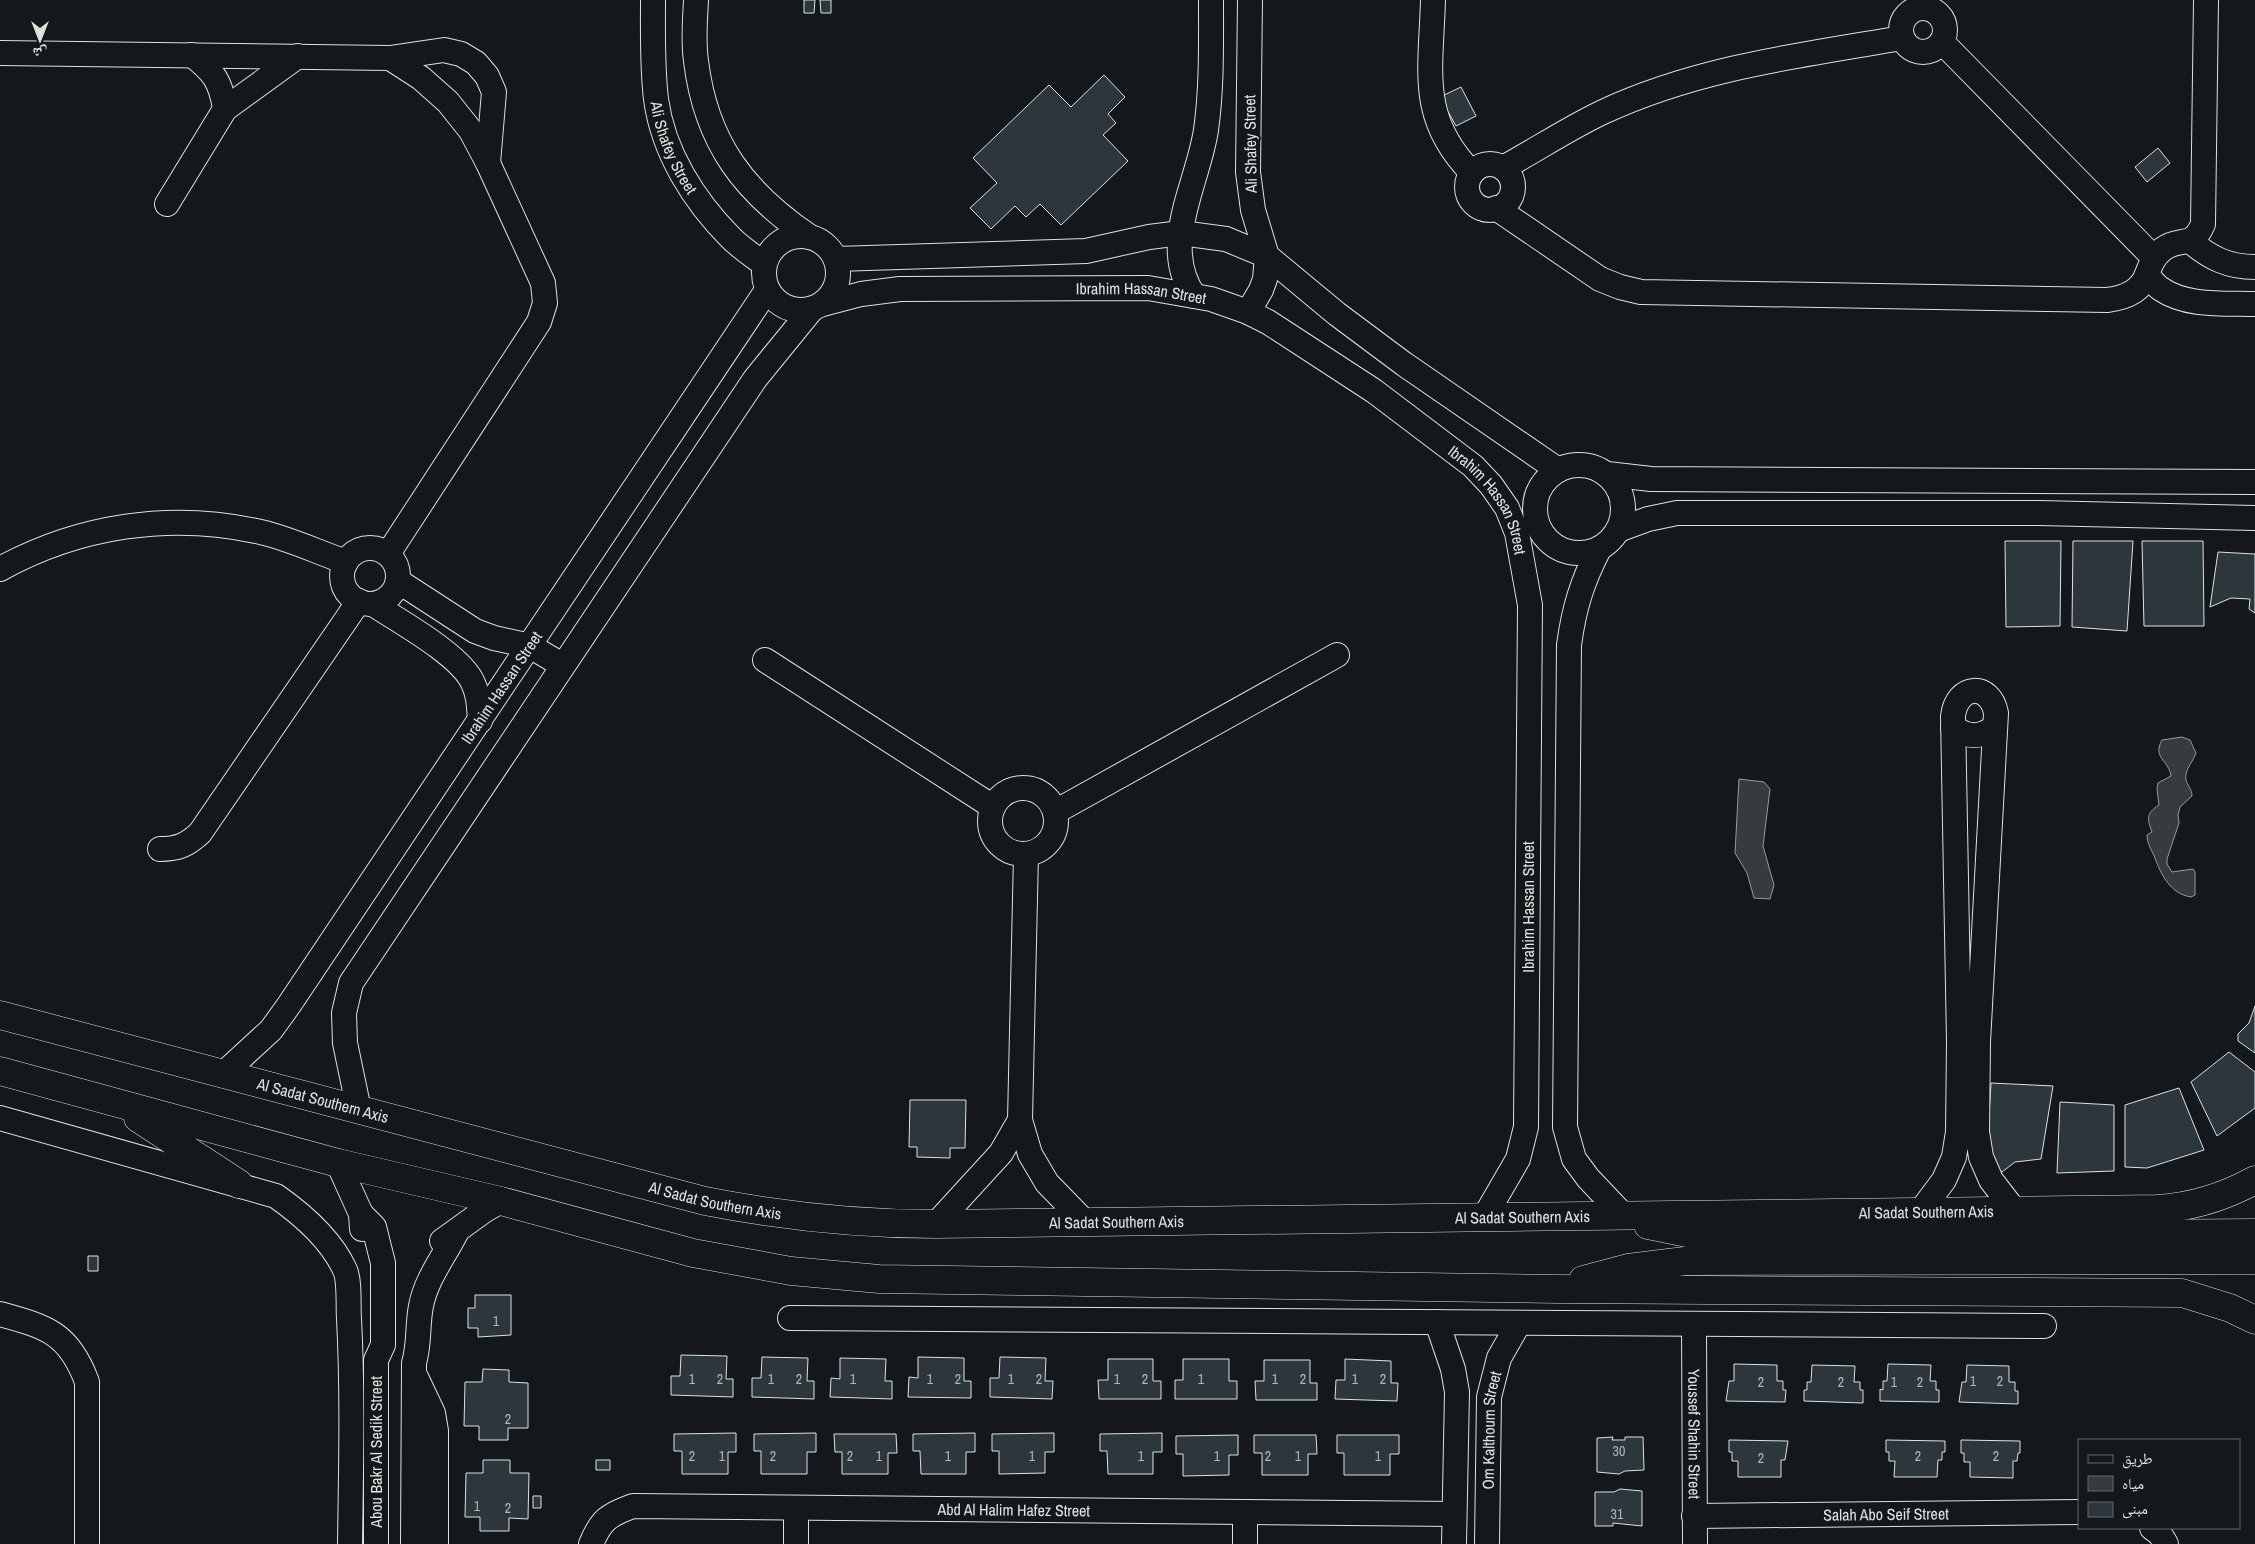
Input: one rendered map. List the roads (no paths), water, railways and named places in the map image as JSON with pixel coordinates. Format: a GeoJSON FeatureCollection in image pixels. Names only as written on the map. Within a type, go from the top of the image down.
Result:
{"type":"FeatureCollection","features":[{"type":"Feature","properties":{"kind":"main road","name":"Al Sadat Southern Axis"},"geometry":{"type":"LineString","coordinates":[[0,1015],[705,1202],[808,1218],[936,1224],[2176,1208],[2226,1195],[2255,1180]]}},
{"type":"Feature","properties":{"kind":"main road"},"geometry":{"type":"LineString","coordinates":[[0,1071],[338,1163],[501,1201],[693,1253],[762,1266],[835,1276],[879,1279],[1558,1289],[2182,1294],[2230,1308],[2254,1319]]}},
{"type":"Feature","properties":{"kind":"main road"},"geometry":{"type":"LineString","coordinates":[[114,1103],[239,1184]]}},
{"type":"Feature","properties":{"kind":"main road"},"geometry":{"type":"LineString","coordinates":[[1623,1215],[1672,1231],[1724,1237],[2255,1233]]}},
{"type":"Feature","properties":{"kind":"main road"},"geometry":{"type":"LineString","coordinates":[[1558,1289],[1600,1274],[1628,1268],[1685,1261],[2255,1260]]}},
{"type":"Feature","properties":{"kind":"street","name":"Ali Shafey Street"},"geometry":{"type":"LineString","coordinates":[[653,0],[653,61],[656,101],[667,140],[683,176],[705,210],[732,239],[764,264]]}},
{"type":"Feature","properties":{"kind":"street"},"geometry":{"type":"LineString","coordinates":[[359,1110],[346,1043],[344,1012],[351,983],[755,379],[818,306],[832,295],[838,283],[839,271],[836,259],[830,249],[821,241],[810,237],[780,217],[753,191],[731,162],[713,130],[702,96],[695,59],[696,0]]}},
{"type":"Feature","properties":{"kind":"street"},"geometry":{"type":"LineString","coordinates":[[1194,296],[1187,286],[1179,263],[1181,233],[1205,132],[1211,87],[1211,0]]}},
{"type":"Feature","properties":{"kind":"street","name":"Ali Shafey Street"},"geometry":{"type":"LineString","coordinates":[[1248,312],[1265,279],[1267,256],[1252,210],[1248,172],[1250,0]]}},
{"type":"Feature","properties":{"kind":"street"},"geometry":{"type":"LineString","coordinates":[[1433,0],[1431,93],[1435,116],[1443,138],[1456,157],[1472,173]]}},
{"type":"Feature","properties":{"kind":"street"},"geometry":{"type":"LineString","coordinates":[[1496,208],[1600,279],[1620,287],[1655,294],[2107,300],[2123,298],[2137,289],[2150,267],[2170,246],[2190,241],[2199,234],[2203,224],[2206,0]]}},
{"type":"Feature","properties":{"kind":"street"},"geometry":{"type":"LineString","coordinates":[[1927,4],[1942,17],[1945,25],[1942,42],[1936,48],[1921,52],[1906,44],[1902,38],[1902,22],[1906,15],[1927,4]]}},
{"type":"Feature","properties":{"kind":"street"},"geometry":{"type":"LineString","coordinates":[[1503,168],[1603,112],[1671,86],[1751,63],[1902,38]]}},
{"type":"Feature","properties":{"kind":"street"},"geometry":{"type":"LineString","coordinates":[[1942,42],[2150,267],[2162,290],[2181,299],[2202,302],[2255,304]]}},
{"type":"Feature","properties":{"kind":"street"},"geometry":{"type":"LineString","coordinates":[[0,53],[390,58],[444,50],[461,54],[476,63],[487,76],[494,92],[488,162]]}},
{"type":"Feature","properties":{"kind":"street"},"geometry":{"type":"LineString","coordinates":[[192,55],[217,78],[223,94],[225,109]]}},
{"type":"Feature","properties":{"kind":"street"},"geometry":{"type":"LineString","coordinates":[[167,204],[225,109],[298,56]]}},
{"type":"Feature","properties":{"kind":"street"},"geometry":{"type":"LineString","coordinates":[[388,554],[539,322],[545,303],[543,283],[488,162],[471,131],[448,102],[421,78],[390,58]]}},
{"type":"Feature","properties":{"kind":"street"},"geometry":{"type":"LineString","coordinates":[[1483,165],[1497,165],[1503,168],[1509,174],[1512,191],[1509,198],[1496,208],[1487,209],[1478,206],[1471,199],[1467,190],[1468,181],[1472,173],[1483,165]]}},
{"type":"Feature","properties":{"kind":"street"},"geometry":{"type":"LineString","coordinates":[[836,259],[1086,251],[1149,236],[1181,233],[1226,239],[1267,256],[1337,314],[1404,364],[1558,470]]}},
{"type":"Feature","properties":{"kind":"street"},"geometry":{"type":"LineString","coordinates":[[810,237],[796,236],[782,241],[770,251],[764,264],[763,278],[767,290],[775,301],[787,308],[800,311],[818,306]]}},
{"type":"Feature","properties":{"kind":"street"},"geometry":{"type":"LineString","coordinates":[[2190,241],[2207,256],[2227,264],[2255,267]]}},
{"type":"Feature","properties":{"kind":"street","name":"Ibrahim Hassan Street"},"geometry":{"type":"LineString","coordinates":[[818,306],[861,294],[900,289],[1148,288],[1220,302],[1248,312],[1268,322],[1374,391],[1473,466],[1492,486],[1506,508],[1528,530],[1530,605],[1526,1127],[1518,1159],[1484,1216]]}},
{"type":"Feature","properties":{"kind":"street","name":"Ibrahim Hassan Street"},"geometry":{"type":"LineString","coordinates":[[223,1074],[271,1030],[289,1005],[767,290]]}},
{"type":"Feature","properties":{"kind":"street"},"geometry":{"type":"LineString","coordinates":[[1570,465],[1583,465],[1596,468],[1607,474],[1617,486],[1622,500],[1623,515],[1618,530],[1610,541],[1599,549],[1585,553],[1571,552],[1557,548],[1546,539],[1528,530],[1534,514],[1539,488],[1547,478],[1558,470],[1570,465]]}},
{"type":"Feature","properties":{"kind":"street"},"geometry":{"type":"LineString","coordinates":[[1607,474],[1651,479],[2255,482]]}},
{"type":"Feature","properties":{"kind":"street"},"geometry":{"type":"LineString","coordinates":[[2039,513],[2040,480]]}},
{"type":"Feature","properties":{"kind":"street"},"geometry":{"type":"LineString","coordinates":[[1618,530],[1648,519],[1677,512],[2039,513],[2255,518]]}},
{"type":"Feature","properties":{"kind":"street"},"geometry":{"type":"LineString","coordinates":[[0,569],[27,554],[84,534],[151,523],[200,522],[258,531],[346,562]]}},
{"type":"Feature","properties":{"kind":"street"},"geometry":{"type":"LineString","coordinates":[[160,849],[175,849],[189,843],[200,833],[366,602],[384,600],[393,592],[398,581],[398,571],[394,562],[388,554],[381,550],[365,548],[351,556],[346,562],[342,580],[351,596],[366,602],[456,660],[473,681],[479,701],[480,721]]}},
{"type":"Feature","properties":{"kind":"street"},"geometry":{"type":"LineString","coordinates":[[1599,549],[1581,587],[1574,612],[1569,645],[1565,1127],[1574,1159],[1588,1178],[1623,1215]]}},
{"type":"Feature","properties":{"kind":"street"},"geometry":{"type":"LineString","coordinates":[[398,581],[475,631],[494,638],[530,646],[562,665]]}},
{"type":"Feature","properties":{"kind":"street"},"geometry":{"type":"LineString","coordinates":[[1055,812],[1337,655]]}},
{"type":"Feature","properties":{"kind":"street"},"geometry":{"type":"LineString","coordinates":[[765,660],[993,807]]}},
{"type":"Feature","properties":{"kind":"street"},"geometry":{"type":"LineString","coordinates":[[1920,1212],[1944,1180],[1954,1157],[1969,1042],[1995,727],[1994,705],[1990,697],[1983,692],[1974,691],[1966,692],[1954,704],[1953,727],[1969,1042],[1981,1157],[1991,1180],[2014,1210]]}},
{"type":"Feature","properties":{"kind":"street"},"geometry":{"type":"LineString","coordinates":[[1953,727],[1962,734],[1974,736],[1985,734],[1995,727]]}},
{"type":"Feature","properties":{"kind":"street"},"geometry":{"type":"LineString","coordinates":[[1020,788],[1031,789],[1041,794],[1050,802],[1055,812],[1056,821],[1050,840],[1036,852],[1026,854],[1014,854],[1004,848],[996,840],[990,824],[993,807],[1000,798],[1009,791],[1020,788]]}},
{"type":"Feature","properties":{"kind":"street"},"geometry":{"type":"LineString","coordinates":[[1026,854],[1020,1120],[1030,1154],[1047,1183],[1085,1222]]}},
{"type":"Feature","properties":{"kind":"street"},"geometry":{"type":"LineString","coordinates":[[0,1118],[276,1196],[316,1229],[335,1252],[346,1272],[352,1370],[350,1544]]}},
{"type":"Feature","properties":{"kind":"street"},"geometry":{"type":"LineString","coordinates":[[936,1224],[1001,1153],[1020,1120]]}},
{"type":"Feature","properties":{"kind":"street","name":"Abou Bakr Al Sedik Street"},"geometry":{"type":"LineString","coordinates":[[338,1163],[361,1214],[374,1228],[383,1262],[383,1344],[376,1366],[376,1544]]}},
{"type":"Feature","properties":{"kind":"street"},"geometry":{"type":"LineString","coordinates":[[413,1544],[414,1367],[419,1346],[420,1307],[425,1292],[456,1233],[485,1210],[501,1201]]}},
{"type":"Feature","properties":{"kind":"street"},"geometry":{"type":"LineString","coordinates":[[0,1314],[46,1328],[65,1342],[79,1360],[88,1389],[87,1544]]}},
{"type":"Feature","properties":{"kind":"street"},"geometry":{"type":"LineString","coordinates":[[790,1318],[2044,1326]]}},
{"type":"Feature","properties":{"kind":"street","name":"Om Kalthoum Street"},"geometry":{"type":"LineString","coordinates":[[1437,1322],[1453,1369],[1457,1392],[1454,1544]]}},
{"type":"Feature","properties":{"kind":"street","name":"Om Kalthoum Street"},"geometry":{"type":"LineString","coordinates":[[1487,1544],[1489,1397],[1499,1358],[1519,1323]]}},
{"type":"Feature","properties":{"kind":"street","name":"Youssef Shahin Street"},"geometry":{"type":"LineString","coordinates":[[1694,1324],[1694,1544]]}},
{"type":"Feature","properties":{"kind":"street"},"geometry":{"type":"LineString","coordinates":[[352,1370],[376,1366],[414,1367]]}},
{"type":"Feature","properties":{"kind":"street"},"geometry":{"type":"LineString","coordinates":[[414,1367],[433,1413],[436,1431],[436,1544]]}},
{"type":"Feature","properties":{"kind":"street","name":"Abd Al Halim Hafez Street"},"geometry":{"type":"LineString","coordinates":[[591,1544],[597,1528],[612,1513],[633,1506],[1454,1514]]}},
{"type":"Feature","properties":{"kind":"street"},"geometry":{"type":"LineString","coordinates":[[796,1509],[796,1544]]}},
{"type":"Feature","properties":{"kind":"street"},"geometry":{"type":"LineString","coordinates":[[1245,1512],[1245,1544]]}},
{"type":"Feature","properties":{"kind":"street","name":"Salah Abo Seif Street"},"geometry":{"type":"LineString","coordinates":[[1694,1516],[2078,1512]]}},
{"type":"Feature","properties":{"kind":"street"},"geometry":{"type":"LineString","coordinates":[[2153,1529],[2160,1534],[2166,1544]]}},
{"type":"Feature","properties":{"kind":"water"},"geometry":{"type":"Polygon","coordinates":[[[2182,737],[2190,740],[2196,753],[2187,769],[2186,776],[2192,796],[2180,807],[2179,823],[2167,864],[2172,872],[2193,869],[2195,872],[2195,895],[2191,897],[2178,892],[2168,883],[2157,864],[2147,838],[2147,835],[2152,832],[2149,823],[2150,814],[2159,805],[2158,783],[2171,776],[2160,755],[2159,746],[2162,740],[2182,737]]]}},
{"type":"Feature","properties":{"kind":"water"},"geometry":{"type":"Polygon","coordinates":[[[1739,779],[1764,782],[1770,789],[1763,846],[1774,885],[1770,899],[1754,898],[1747,873],[1735,853],[1739,779]]]}}]}
